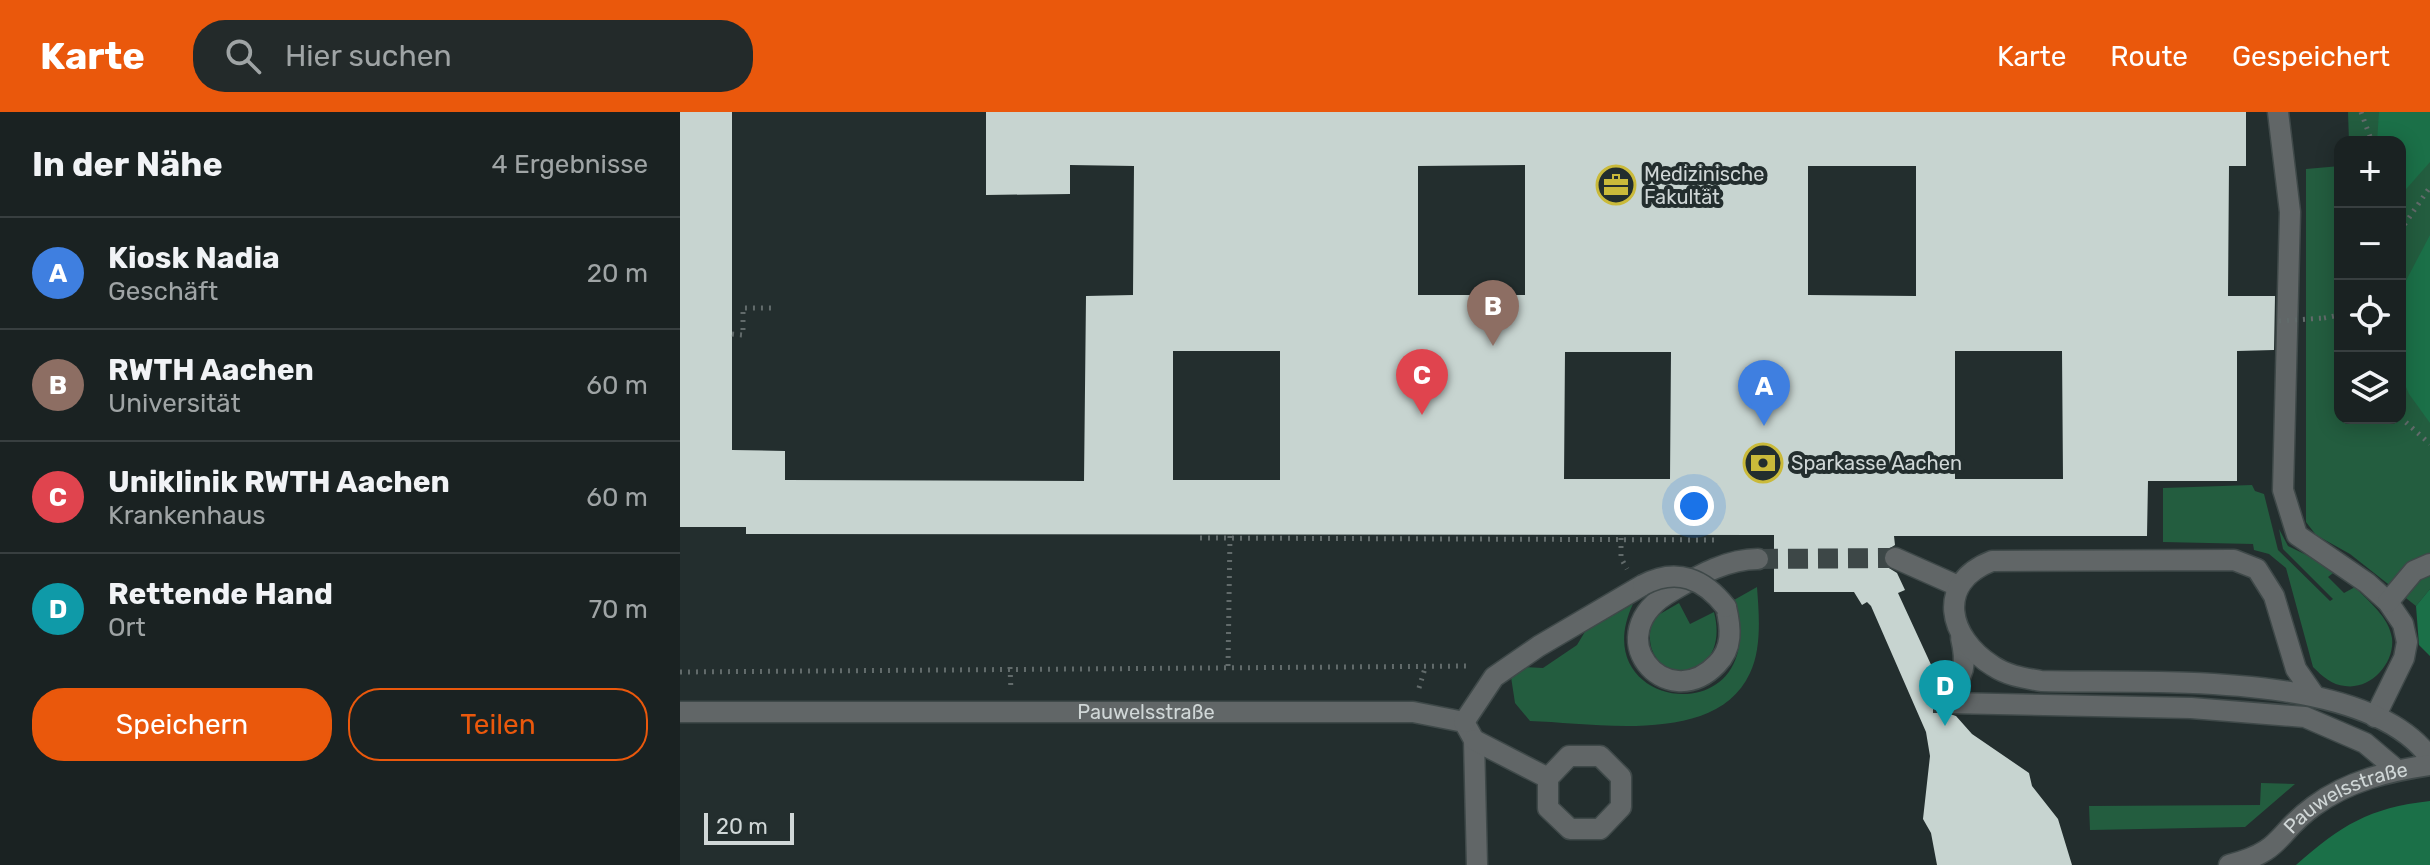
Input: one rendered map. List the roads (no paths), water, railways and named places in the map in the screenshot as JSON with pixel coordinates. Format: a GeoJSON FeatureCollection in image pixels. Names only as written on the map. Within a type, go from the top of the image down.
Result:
{"type":"FeatureCollection","features":[{"type":"Feature","properties":{"kind":"street"},"geometry":{"type":"LineString","coordinates":[[2278,112],[2290,212],[2283,490],[2297,535],[2348,568],[2388,602],[2403,624],[2407,642],[2399,673],[2375,717]]}},
{"type":"Feature","properties":{"kind":"street"},"geometry":{"type":"LineString","coordinates":[[1895,558],[1958,586]]}},
{"type":"Feature","properties":{"kind":"street"},"geometry":{"type":"LineString","coordinates":[[1477,865],[1469,731],[1494,677],[1539,646],[1643,585],[1667,576],[1691,578],[1706,585],[1726,607],[1730,637],[1726,656],[1697,680],[1681,682],[1668,679],[1647,666],[1637,637],[1640,620],[1662,597],[1716,568],[1758,559]]}},
{"type":"Feature","properties":{"kind":"street"},"geometry":{"type":"LineString","coordinates":[[2314,695],[2296,669],[2274,596],[2257,569],[2234,560],[1992,561],[1973,568],[1958,586],[1954,607],[1965,663],[1962,675],[1947,699],[2191,708],[2305,717],[2365,743],[2397,770]]}},
{"type":"Feature","properties":{"kind":"street"},"geometry":{"type":"LineString","coordinates":[[2388,602],[2414,571],[2430,564]]}},
{"type":"Feature","properties":{"kind":"street"},"geometry":{"type":"LineString","coordinates":[[1961,634],[1976,653],[1994,667],[2026,678],[2263,688],[2314,695],[2403,730],[2430,758]]}},
{"type":"Feature","properties":{"kind":"street","name":"Pauwelsstraße"},"geometry":{"type":"LineString","coordinates":[[680,712],[1413,712],[1469,731],[1548,778]]}},
{"type":"Feature","properties":{"kind":"street","name":"Pauwelsstraße"},"geometry":{"type":"LineString","coordinates":[[2229,865],[2274,848],[2310,809],[2334,793],[2397,770],[2430,765]]}},
{"type":"Feature","properties":{"kind":"tunnel"},"geometry":{"type":"LineString","coordinates":[[1758,559],[1895,558]]}},
{"type":"Feature","properties":{"kind":"tunnel"},"geometry":{"type":"LineString","coordinates":[[1933,703],[1949,703]]}},
{"type":"Feature","properties":{"kind":"place","name":"Medizinische Fakultät"},"geometry":{"type":"Point","coordinates":[1616,185]}},
{"type":"Feature","properties":{"kind":"place","name":"RWTH Aachen"},"geometry":{"type":"Point","coordinates":[1493,346]}},
{"type":"Feature","properties":{"kind":"place","name":"Uniklinik RWTH Aachen"},"geometry":{"type":"Point","coordinates":[1422,415]}},
{"type":"Feature","properties":{"kind":"place","name":"Kiosk Nadia"},"geometry":{"type":"Point","coordinates":[1764,426]}},
{"type":"Feature","properties":{"kind":"place","name":"Sparkasse Aachen"},"geometry":{"type":"Point","coordinates":[1763,463]}},
{"type":"Feature","properties":{"kind":"place","name":"Rettende Hand"},"geometry":{"type":"Point","coordinates":[1945,726]}}]}
